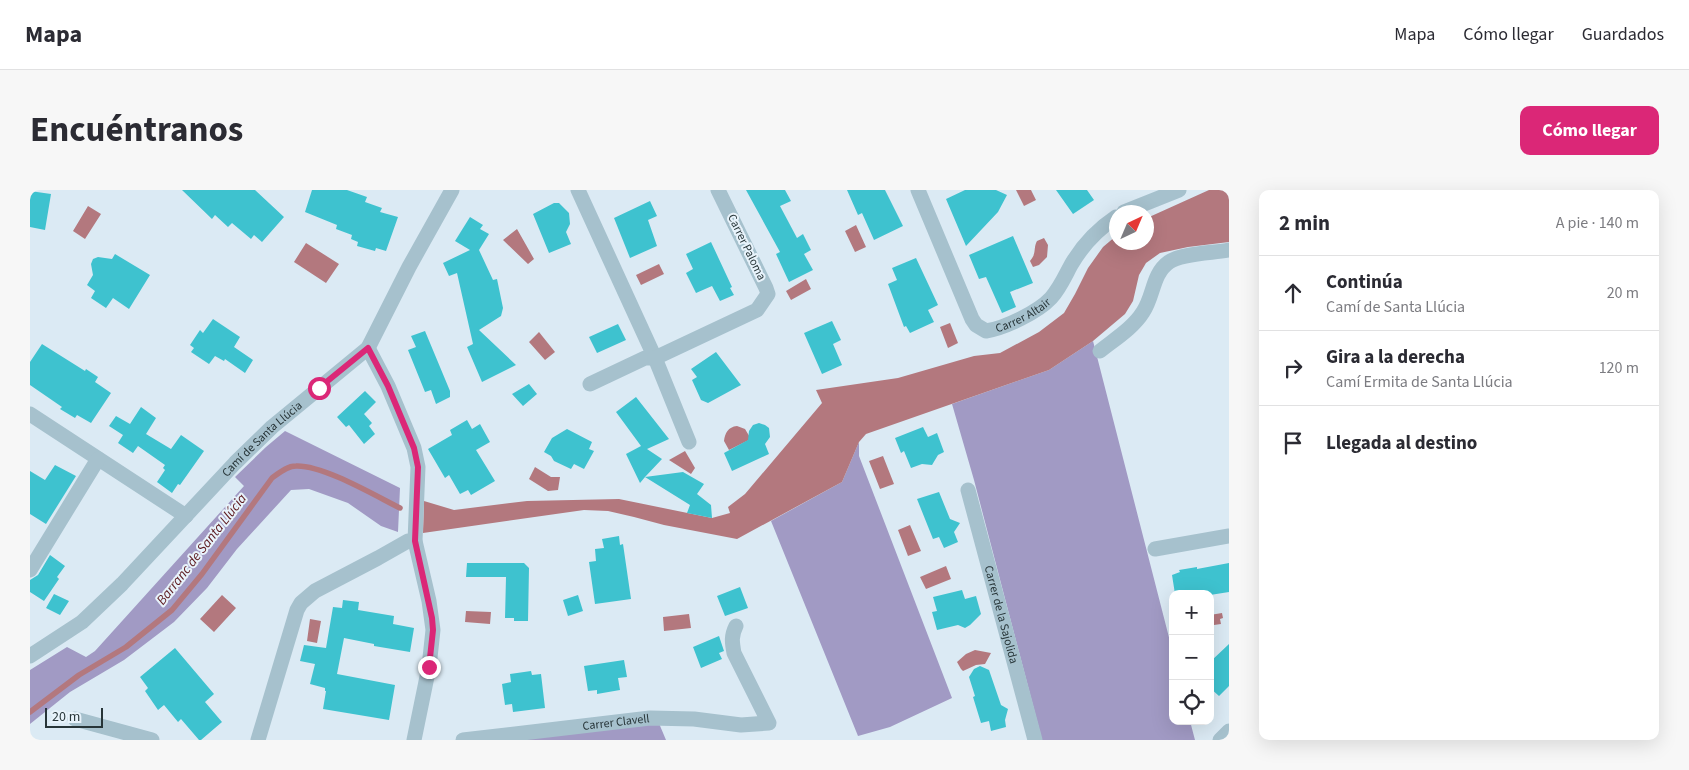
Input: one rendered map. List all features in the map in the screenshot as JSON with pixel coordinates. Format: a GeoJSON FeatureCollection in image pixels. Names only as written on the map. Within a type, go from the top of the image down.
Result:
{"type":"FeatureCollection","features":[{"type":"Feature","properties":{"kind":"street","name":"Camí de Santa Llúcia"},"geometry":{"type":"LineString","coordinates":[[30,656],[82,622],[122,584],[235,463],[272,427],[368,348],[409,267],[452,190]]}},
{"type":"Feature","properties":{"kind":"street"},"geometry":{"type":"LineString","coordinates":[[578,190],[655,358],[689,442]]}},
{"type":"Feature","properties":{"kind":"street","name":"Carrer Paloma"},"geometry":{"type":"LineString","coordinates":[[590,384],[645,358],[655,358],[757,310],[768,294],[718,190]]}},
{"type":"Feature","properties":{"kind":"street","name":"Carrer Altair"},"geometry":{"type":"LineString","coordinates":[[918,190],[972,319],[976,325],[986,331],[1016,320],[1044,304],[1058,288],[1077,256],[1094,236],[1109,223]]}},
{"type":"Feature","properties":{"kind":"street"},"geometry":{"type":"LineString","coordinates":[[1142,205],[1179,190]]}},
{"type":"Feature","properties":{"kind":"street"},"geometry":{"type":"LineString","coordinates":[[1100,351],[1130,327],[1144,312],[1151,298],[1154,281],[1158,273],[1169,262],[1178,257],[1229,250]]}},
{"type":"Feature","properties":{"kind":"street"},"geometry":{"type":"LineString","coordinates":[[368,348],[388,386],[414,448],[418,467],[415,541],[429,601],[433,630],[429,667],[414,740]]}},
{"type":"Feature","properties":{"kind":"street"},"geometry":{"type":"LineString","coordinates":[[30,414],[186,516]]}},
{"type":"Feature","properties":{"kind":"street"},"geometry":{"type":"LineString","coordinates":[[30,570],[98,459]]}},
{"type":"Feature","properties":{"kind":"street","name":"Carrer de la Sajolida"},"geometry":{"type":"LineString","coordinates":[[968,490],[1036,740]]}},
{"type":"Feature","properties":{"kind":"street"},"geometry":{"type":"LineString","coordinates":[[1155,549],[1229,536]]}},
{"type":"Feature","properties":{"kind":"street"},"geometry":{"type":"LineString","coordinates":[[258,740],[301,602],[320,588],[408,541],[415,541]]}},
{"type":"Feature","properties":{"kind":"street","name":"Carrer Clavell"},"geometry":{"type":"LineString","coordinates":[[463,740],[650,718],[694,719],[741,725],[769,723],[734,653],[731,641],[732,633],[736,626]]}},
{"type":"Feature","properties":{"kind":"street"},"geometry":{"type":"LineString","coordinates":[[75,719],[152,740]]}},
{"type":"Feature","properties":{"kind":"street"},"geometry":{"type":"LineString","coordinates":[[1220,740],[1229,731]]}},
{"type":"Feature","properties":{"kind":"shaded area"},"geometry":{"type":"Polygon","coordinates":[[[1016,190],[1031,190],[1036,200],[1024,206],[1016,190]]]}},
{"type":"Feature","properties":{"kind":"shaded area"},"geometry":{"type":"Polygon","coordinates":[[[1209,190],[1229,190],[1229,242],[1188,247],[1160,253],[1146,263],[1139,275],[1133,301],[1125,314],[1093,341],[1049,370],[866,434],[859,442],[842,482],[737,539],[664,525],[608,511],[584,510],[423,533],[424,501],[454,510],[527,501],[619,499],[712,518],[730,513],[728,507],[745,494],[822,403],[816,390],[898,378],[974,356],[1000,353],[1039,332],[1064,313],[1088,268],[1109,242],[1109,250],[1154,250],[1154,215],[1209,190]]]}},
{"type":"Feature","properties":{"kind":"shaded area"},"geometry":{"type":"Polygon","coordinates":[[[88,206],[101,214],[85,239],[73,231],[88,206]]]}},
{"type":"Feature","properties":{"kind":"shaded area"},"geometry":{"type":"Polygon","coordinates":[[[856,225],[866,247],[855,252],[845,231],[856,225]]]}},
{"type":"Feature","properties":{"kind":"shaded area"},"geometry":{"type":"Polygon","coordinates":[[[517,229],[534,259],[528,264],[503,240],[517,229]]]}},
{"type":"Feature","properties":{"kind":"shaded area"},"geometry":{"type":"Polygon","coordinates":[[[1044,238],[1048,245],[1047,257],[1039,265],[1033,267],[1030,261],[1037,241],[1044,238]]]}},
{"type":"Feature","properties":{"kind":"shaded area"},"geometry":{"type":"Polygon","coordinates":[[[306,243],[339,264],[326,283],[294,262],[306,243]]]}},
{"type":"Feature","properties":{"kind":"shaded area"},"geometry":{"type":"Polygon","coordinates":[[[659,264],[664,274],[641,285],[636,275],[659,264]]]}},
{"type":"Feature","properties":{"kind":"shaded area"},"geometry":{"type":"Polygon","coordinates":[[[806,279],[811,289],[791,300],[786,291],[806,279]]]}},
{"type":"Feature","properties":{"kind":"shaded area"},"geometry":{"type":"Polygon","coordinates":[[[950,323],[958,343],[948,348],[940,327],[950,323]]]}},
{"type":"Feature","properties":{"kind":"shaded area"},"geometry":{"type":"Polygon","coordinates":[[[539,332],[555,352],[545,360],[529,342],[539,332]]]}},
{"type":"Feature","properties":{"kind":"shaded area"},"geometry":{"type":"Polygon","coordinates":[[[1093,341],[1169,637],[1169,725],[1191,725],[1195,740],[1042,740],[974,480],[952,404],[1049,370],[1093,341]]]}},
{"type":"Feature","properties":{"kind":"shaded area"},"geometry":{"type":"Polygon","coordinates":[[[737,426],[745,429],[751,439],[729,450],[724,441],[725,435],[729,429],[737,426]]]}},
{"type":"Feature","properties":{"kind":"shaded area"},"geometry":{"type":"Polygon","coordinates":[[[285,431],[400,488],[398,532],[381,526],[348,503],[309,489],[291,490],[237,549],[207,588],[174,622],[124,660],[70,692],[30,724],[30,670],[67,647],[86,657],[95,651],[244,486],[235,477],[285,431]]]}},
{"type":"Feature","properties":{"kind":"shaded area"},"geometry":{"type":"Polygon","coordinates":[[[859,442],[859,456],[952,698],[890,727],[858,736],[771,521],[842,482],[859,442]]]}},
{"type":"Feature","properties":{"kind":"shaded area"},"geometry":{"type":"Polygon","coordinates":[[[685,451],[695,468],[691,474],[669,460],[685,451]]]}},
{"type":"Feature","properties":{"kind":"shaded area"},"geometry":{"type":"Polygon","coordinates":[[[883,456],[894,484],[880,489],[869,461],[883,456]]]}},
{"type":"Feature","properties":{"kind":"shaded area"},"geometry":{"type":"Polygon","coordinates":[[[535,467],[551,477],[560,477],[558,490],[548,491],[529,479],[535,467]]]}},
{"type":"Feature","properties":{"kind":"shaded area"},"geometry":{"type":"Polygon","coordinates":[[[910,525],[921,551],[908,556],[898,530],[910,525]]]}},
{"type":"Feature","properties":{"kind":"shaded area"},"geometry":{"type":"Polygon","coordinates":[[[946,566],[951,579],[926,589],[920,577],[946,566]]]}},
{"type":"Feature","properties":{"kind":"shaded area"},"geometry":{"type":"Polygon","coordinates":[[[222,595],[236,608],[214,632],[200,619],[222,595]]]}},
{"type":"Feature","properties":{"kind":"shaded area"},"geometry":{"type":"Polygon","coordinates":[[[466,611],[491,612],[490,624],[465,622],[466,611]]]}},
{"type":"Feature","properties":{"kind":"shaded area"},"geometry":{"type":"Polygon","coordinates":[[[1222,613],[1221,624],[1214,625],[1214,614],[1222,613]]]}},
{"type":"Feature","properties":{"kind":"shaded area"},"geometry":{"type":"Polygon","coordinates":[[[689,614],[691,628],[664,631],[663,617],[689,614]]]}},
{"type":"Feature","properties":{"kind":"shaded area"},"geometry":{"type":"Polygon","coordinates":[[[310,619],[321,621],[317,643],[307,641],[310,619]]]}},
{"type":"Feature","properties":{"kind":"shaded area"},"geometry":{"type":"Polygon","coordinates":[[[975,650],[991,653],[985,664],[976,665],[963,671],[957,662],[966,654],[975,650]]]}},
{"type":"Feature","properties":{"kind":"shaded area"},"geometry":{"type":"Polygon","coordinates":[[[658,721],[666,740],[514,740],[658,721]]]}},
{"type":"Feature","properties":{"kind":"building"},"geometry":{"type":"Polygon","coordinates":[[[182,190],[255,190],[284,217],[262,242],[254,235],[251,239],[232,223],[228,227],[215,215],[212,219],[182,190]]]}},
{"type":"Feature","properties":{"kind":"building"},"geometry":{"type":"Polygon","coordinates":[[[312,190],[347,190],[367,197],[365,202],[382,208],[380,212],[398,217],[386,251],[376,248],[375,251],[357,246],[358,242],[351,239],[352,235],[336,229],[337,225],[305,212],[312,190]]]}},
{"type":"Feature","properties":{"kind":"building"},"geometry":{"type":"Polygon","coordinates":[[[746,190],[785,190],[791,201],[780,206],[797,238],[803,234],[811,250],[804,254],[813,270],[789,282],[776,254],[780,252],[746,190]]]}},
{"type":"Feature","properties":{"kind":"building"},"geometry":{"type":"Polygon","coordinates":[[[847,190],[885,190],[903,226],[874,240],[862,213],[858,215],[847,190]]]}},
{"type":"Feature","properties":{"kind":"building"},"geometry":{"type":"Polygon","coordinates":[[[965,190],[996,190],[1007,195],[998,212],[966,246],[946,199],[965,190]]]}},
{"type":"Feature","properties":{"kind":"building"},"geometry":{"type":"Polygon","coordinates":[[[1056,190],[1087,190],[1094,200],[1073,214],[1056,190]]]}},
{"type":"Feature","properties":{"kind":"building"},"geometry":{"type":"Polygon","coordinates":[[[30,191],[51,194],[45,230],[30,227],[30,191]]]}},
{"type":"Feature","properties":{"kind":"building"},"geometry":{"type":"Polygon","coordinates":[[[650,201],[657,216],[648,220],[657,246],[630,258],[614,218],[650,201]]]}},
{"type":"Feature","properties":{"kind":"building"},"geometry":{"type":"Polygon","coordinates":[[[554,203],[559,203],[569,213],[570,224],[566,232],[571,244],[549,253],[533,214],[554,203]]]}},
{"type":"Feature","properties":{"kind":"building"},"geometry":{"type":"Polygon","coordinates":[[[470,217],[483,225],[480,229],[489,234],[479,250],[493,280],[497,279],[503,308],[501,316],[479,330],[516,365],[482,382],[467,347],[473,344],[457,273],[449,276],[443,263],[470,250],[455,241],[470,217]]]}},
{"type":"Feature","properties":{"kind":"building"},"geometry":{"type":"Polygon","coordinates":[[[1013,236],[1033,283],[1010,292],[1016,307],[1002,313],[986,277],[979,279],[969,255],[1013,236]]]}},
{"type":"Feature","properties":{"kind":"building"},"geometry":{"type":"Polygon","coordinates":[[[711,242],[734,295],[720,301],[712,286],[696,293],[686,273],[693,269],[686,254],[711,242]]]}},
{"type":"Feature","properties":{"kind":"building"},"geometry":{"type":"Polygon","coordinates":[[[115,254],[150,275],[129,309],[113,298],[106,308],[91,298],[95,291],[87,285],[93,275],[91,264],[93,259],[98,257],[112,259],[115,254]]]}},
{"type":"Feature","properties":{"kind":"building"},"geometry":{"type":"Polygon","coordinates":[[[916,258],[938,305],[928,310],[934,322],[910,333],[906,326],[904,327],[888,284],[897,280],[892,268],[916,258]]]}},
{"type":"Feature","properties":{"kind":"building"},"geometry":{"type":"Polygon","coordinates":[[[213,319],[240,337],[234,347],[253,360],[245,373],[225,359],[224,361],[215,356],[209,364],[191,352],[194,348],[190,345],[200,330],[203,333],[213,319]]]}},
{"type":"Feature","properties":{"kind":"building"},"geometry":{"type":"Polygon","coordinates":[[[832,321],[841,340],[833,344],[842,365],[822,374],[804,333],[832,321]]]}},
{"type":"Feature","properties":{"kind":"building"},"geometry":{"type":"Polygon","coordinates":[[[618,324],[626,340],[597,353],[589,337],[618,324]]]}},
{"type":"Feature","properties":{"kind":"building"},"geometry":{"type":"Polygon","coordinates":[[[425,331],[450,391],[450,397],[436,404],[431,390],[425,392],[408,350],[416,347],[411,336],[425,331]]]}},
{"type":"Feature","properties":{"kind":"building"},"geometry":{"type":"Polygon","coordinates":[[[42,344],[98,377],[95,382],[111,393],[91,423],[77,415],[75,418],[60,409],[62,407],[30,385],[30,362],[42,344]]]}},
{"type":"Feature","properties":{"kind":"building"},"geometry":{"type":"Polygon","coordinates":[[[716,352],[741,385],[708,403],[701,400],[692,380],[697,377],[691,369],[716,352]]]}},
{"type":"Feature","properties":{"kind":"building"},"geometry":{"type":"Polygon","coordinates":[[[529,384],[537,394],[523,406],[512,394],[529,384]]]}},
{"type":"Feature","properties":{"kind":"building"},"geometry":{"type":"Polygon","coordinates":[[[365,391],[376,402],[364,414],[372,423],[369,426],[375,434],[364,444],[349,425],[346,427],[337,417],[365,391]]]}},
{"type":"Feature","properties":{"kind":"building"},"geometry":{"type":"Polygon","coordinates":[[[636,397],[669,439],[647,449],[662,459],[640,483],[626,454],[641,446],[616,412],[636,397]]]}},
{"type":"Feature","properties":{"kind":"building"},"geometry":{"type":"Polygon","coordinates":[[[141,407],[156,418],[146,434],[171,449],[181,435],[204,451],[180,485],[178,484],[172,493],[157,482],[165,470],[163,468],[165,465],[138,446],[133,453],[118,443],[123,435],[109,426],[116,416],[130,424],[141,407]]]}},
{"type":"Feature","properties":{"kind":"building"},"geometry":{"type":"Polygon","coordinates":[[[467,420],[472,429],[480,424],[490,442],[476,450],[495,481],[471,495],[468,490],[460,494],[449,475],[445,478],[428,449],[452,435],[450,430],[467,420]]]}},
{"type":"Feature","properties":{"kind":"building"},"geometry":{"type":"Polygon","coordinates":[[[759,423],[769,428],[770,437],[765,444],[769,454],[732,471],[724,453],[748,440],[749,431],[753,425],[759,423]]]}},
{"type":"Feature","properties":{"kind":"building"},"geometry":{"type":"Polygon","coordinates":[[[923,427],[928,437],[937,433],[944,452],[938,455],[932,465],[922,464],[911,468],[904,451],[901,453],[895,438],[923,427]]]}},
{"type":"Feature","properties":{"kind":"building"},"geometry":{"type":"Polygon","coordinates":[[[567,429],[592,442],[589,449],[594,451],[584,469],[574,464],[571,469],[554,461],[551,456],[544,452],[552,438],[567,429]]]}},
{"type":"Feature","properties":{"kind":"building"},"geometry":{"type":"Polygon","coordinates":[[[55,465],[76,476],[46,524],[30,514],[30,471],[45,480],[55,465]]]}},
{"type":"Feature","properties":{"kind":"building"},"geometry":{"type":"Polygon","coordinates":[[[683,472],[704,484],[697,494],[711,505],[712,518],[687,513],[690,505],[645,477],[683,472]]]}},
{"type":"Feature","properties":{"kind":"building"},"geometry":{"type":"Polygon","coordinates":[[[939,492],[950,519],[960,523],[954,532],[958,542],[944,548],[939,537],[933,539],[917,499],[939,492]]]}},
{"type":"Feature","properties":{"kind":"building"},"geometry":{"type":"Polygon","coordinates":[[[619,536],[620,545],[623,544],[631,599],[595,604],[589,562],[596,561],[595,549],[604,548],[602,539],[619,536]]]}},
{"type":"Feature","properties":{"kind":"building"},"geometry":{"type":"Polygon","coordinates":[[[50,555],[65,566],[57,577],[59,579],[44,601],[30,592],[30,580],[38,575],[50,555]]]}},
{"type":"Feature","properties":{"kind":"building"},"geometry":{"type":"Polygon","coordinates":[[[467,563],[524,563],[529,568],[528,621],[514,621],[514,618],[505,618],[506,577],[466,577],[467,563]]]}},
{"type":"Feature","properties":{"kind":"building"},"geometry":{"type":"Polygon","coordinates":[[[1229,563],[1229,592],[1214,594],[1214,590],[1174,590],[1172,575],[1180,572],[1179,570],[1197,567],[1197,569],[1229,563]]]}},
{"type":"Feature","properties":{"kind":"building"},"geometry":{"type":"Polygon","coordinates":[[[740,587],[748,608],[725,616],[717,596],[740,587]]]}},
{"type":"Feature","properties":{"kind":"building"},"geometry":{"type":"Polygon","coordinates":[[[962,590],[965,599],[976,596],[981,614],[965,628],[958,625],[937,630],[932,612],[937,611],[933,597],[962,590]]]}},
{"type":"Feature","properties":{"kind":"building"},"geometry":{"type":"Polygon","coordinates":[[[54,594],[69,601],[60,615],[46,608],[54,594]]]}},
{"type":"Feature","properties":{"kind":"building"},"geometry":{"type":"Polygon","coordinates":[[[578,595],[583,611],[568,616],[563,600],[578,595]]]}},
{"type":"Feature","properties":{"kind":"building"},"geometry":{"type":"Polygon","coordinates":[[[343,600],[359,602],[358,610],[394,616],[393,624],[414,628],[410,652],[374,646],[374,644],[344,638],[337,674],[395,685],[389,720],[323,709],[325,688],[310,684],[315,664],[300,661],[304,645],[326,648],[333,607],[342,608],[343,600]]]}},
{"type":"Feature","properties":{"kind":"building"},"geometry":{"type":"Polygon","coordinates":[[[719,636],[724,651],[719,653],[722,659],[701,668],[693,647],[719,636]]]}},
{"type":"Feature","properties":{"kind":"building"},"geometry":{"type":"Polygon","coordinates":[[[1229,644],[1229,686],[1219,696],[1214,692],[1214,658],[1229,644]]]}},
{"type":"Feature","properties":{"kind":"building"},"geometry":{"type":"Polygon","coordinates":[[[175,648],[214,694],[205,702],[222,722],[201,740],[181,719],[178,722],[164,705],[158,710],[145,691],[148,688],[140,677],[175,648]]]}},
{"type":"Feature","properties":{"kind":"building"},"geometry":{"type":"Polygon","coordinates":[[[624,660],[627,677],[618,678],[620,690],[597,694],[597,690],[588,691],[584,666],[624,660]]]}},
{"type":"Feature","properties":{"kind":"building"},"geometry":{"type":"Polygon","coordinates":[[[980,666],[989,670],[1001,705],[1008,709],[1005,720],[1006,727],[991,731],[989,721],[981,723],[969,677],[974,669],[980,666]]]}},
{"type":"Feature","properties":{"kind":"building"},"geometry":{"type":"Polygon","coordinates":[[[531,671],[532,675],[541,674],[545,708],[513,712],[512,704],[505,705],[502,684],[511,682],[510,674],[531,671]]]}},
{"type":"Feature","properties":{"kind":"waterway","name":"Barranc de Santa Llúcia"},"geometry":{"type":"LineString","coordinates":[[30,712],[79,675],[126,647],[172,610],[202,574],[272,478],[283,470],[296,466],[320,470],[400,508]]}},
{"type":"Feature","properties":{"kind":"route"},"geometry":{"type":"LineString","coordinates":[[319,388],[368,348],[388,386],[414,448],[418,467],[415,541],[429,601],[433,630],[429,667]]}}]}
